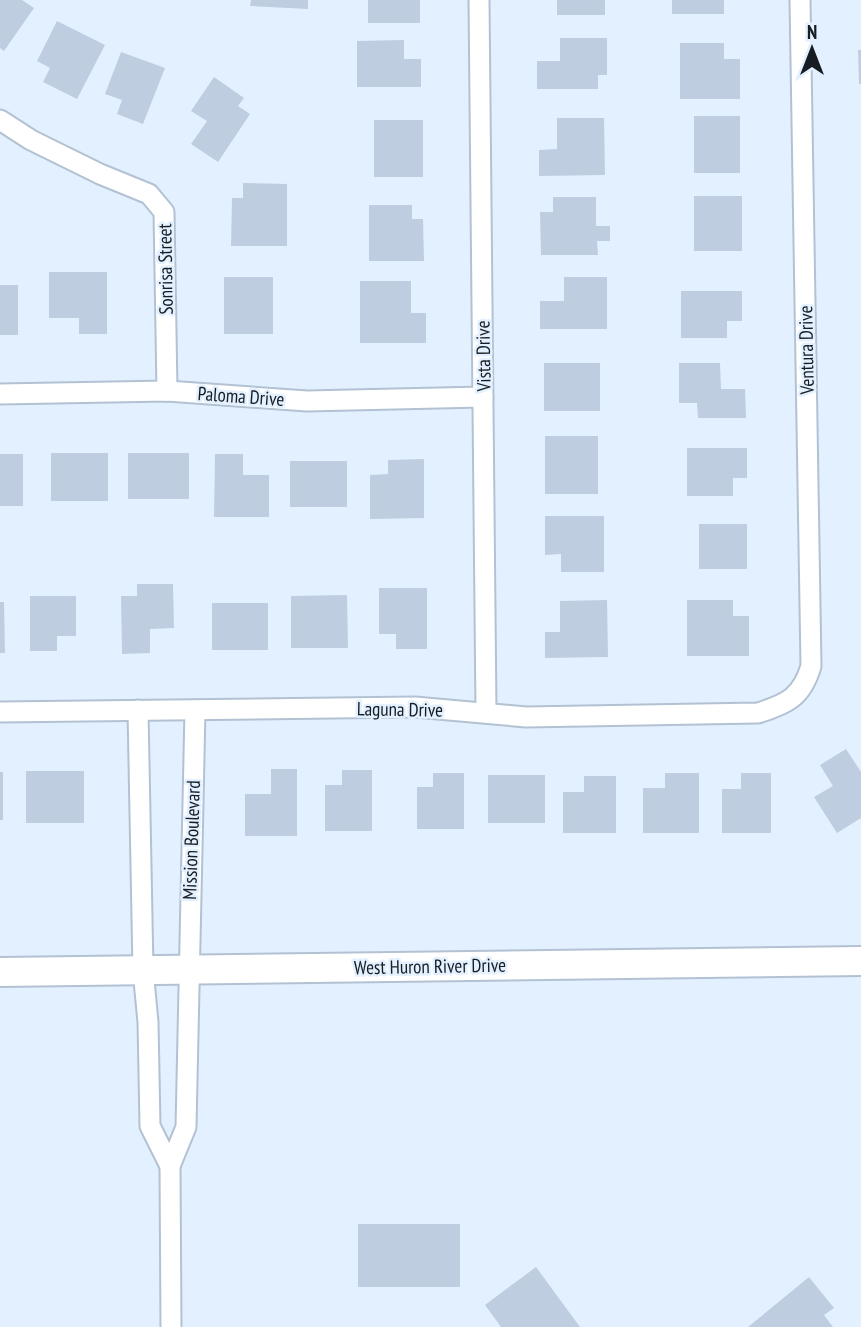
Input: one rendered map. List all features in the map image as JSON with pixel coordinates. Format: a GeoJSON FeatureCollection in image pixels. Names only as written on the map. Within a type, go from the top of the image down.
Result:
{"type":"FeatureCollection","features":[{"type":"Feature","properties":{"kind":"main road","name":"West Huron River Drive"},"geometry":{"type":"LineString","coordinates":[[0,972],[861,961]]}},
{"type":"Feature","properties":{"kind":"street","name":"Vista Drive"},"geometry":{"type":"LineString","coordinates":[[479,0],[486,712]]}},
{"type":"Feature","properties":{"kind":"street","name":"Ventura Drive"},"geometry":{"type":"LineString","coordinates":[[795,696],[806,682],[811,666],[800,0]]}},
{"type":"Feature","properties":{"kind":"street","name":"Sonrisa Street"},"geometry":{"type":"LineString","coordinates":[[0,120],[31,140],[100,174],[149,194],[164,212],[167,391]]}},
{"type":"Feature","properties":{"kind":"street","name":"Paloma Drive"},"geometry":{"type":"LineString","coordinates":[[0,394],[167,391],[307,401],[483,397]]}},
{"type":"Feature","properties":{"kind":"street","name":"Laguna Drive"},"geometry":{"type":"LineString","coordinates":[[0,712],[415,707],[526,718],[758,713],[783,706],[795,696]]}},
{"type":"Feature","properties":{"kind":"street","name":"Mission Boulevard"},"geometry":{"type":"LineString","coordinates":[[170,1166],[186,1127],[195,709]]}},
{"type":"Feature","properties":{"kind":"street"},"geometry":{"type":"LineString","coordinates":[[138,710],[143,970],[148,1022],[150,1126],[170,1166],[171,1327]]}},
{"type":"Feature","properties":{"kind":"building"},"geometry":{"type":"Polygon","coordinates":[[[0,0],[22,0],[34,8],[4,51],[0,48],[0,0]]]}},
{"type":"Feature","properties":{"kind":"building"},"geometry":{"type":"Polygon","coordinates":[[[251,0],[308,0],[308,9],[250,6],[251,0]]]}},
{"type":"Feature","properties":{"kind":"building"},"geometry":{"type":"Polygon","coordinates":[[[368,0],[420,0],[420,23],[368,23],[368,0]]]}},
{"type":"Feature","properties":{"kind":"building"},"geometry":{"type":"Polygon","coordinates":[[[557,0],[605,0],[605,15],[557,15],[557,0]]]}},
{"type":"Feature","properties":{"kind":"building"},"geometry":{"type":"Polygon","coordinates":[[[672,0],[724,0],[724,14],[672,14],[672,0]]]}},
{"type":"Feature","properties":{"kind":"building"},"geometry":{"type":"Polygon","coordinates":[[[57,21],[105,45],[77,99],[43,82],[50,68],[37,61],[57,21]]]}},
{"type":"Feature","properties":{"kind":"building"},"geometry":{"type":"Polygon","coordinates":[[[560,38],[607,38],[607,75],[598,75],[598,89],[537,89],[537,61],[560,61],[560,38]]]}},
{"type":"Feature","properties":{"kind":"building"},"geometry":{"type":"Polygon","coordinates":[[[404,40],[404,59],[421,59],[421,87],[357,87],[357,41],[404,40]]]}},
{"type":"Feature","properties":{"kind":"building"},"geometry":{"type":"Polygon","coordinates":[[[680,43],[724,43],[724,59],[740,59],[740,99],[680,99],[680,43]]]}},
{"type":"Feature","properties":{"kind":"building"},"geometry":{"type":"Polygon","coordinates":[[[858,50],[861,50],[861,84],[859,84],[858,50]]]}},
{"type":"Feature","properties":{"kind":"building"},"geometry":{"type":"Polygon","coordinates":[[[121,52],[165,68],[143,124],[117,114],[122,100],[105,94],[121,52]]]}},
{"type":"Feature","properties":{"kind":"building"},"geometry":{"type":"Polygon","coordinates":[[[214,77],[244,98],[238,106],[250,114],[218,162],[191,144],[207,121],[191,111],[214,77]]]}},
{"type":"Feature","properties":{"kind":"building"},"geometry":{"type":"Polygon","coordinates":[[[694,116],[740,116],[740,173],[694,173],[694,116]]]}},
{"type":"Feature","properties":{"kind":"building"},"geometry":{"type":"Polygon","coordinates":[[[557,118],[604,118],[605,175],[539,176],[539,150],[557,149],[557,118]]]}},
{"type":"Feature","properties":{"kind":"building"},"geometry":{"type":"Polygon","coordinates":[[[374,120],[423,120],[423,177],[374,177],[374,120]]]}},
{"type":"Feature","properties":{"kind":"building"},"geometry":{"type":"Polygon","coordinates":[[[243,183],[287,184],[287,246],[231,246],[232,198],[243,198],[243,183]]]}},
{"type":"Feature","properties":{"kind":"building"},"geometry":{"type":"Polygon","coordinates":[[[694,196],[742,196],[742,251],[694,251],[694,196]]]}},
{"type":"Feature","properties":{"kind":"building"},"geometry":{"type":"Polygon","coordinates":[[[553,197],[596,197],[596,226],[610,226],[610,241],[597,241],[598,255],[541,255],[540,212],[553,212],[553,197]]]}},
{"type":"Feature","properties":{"kind":"building"},"geometry":{"type":"Polygon","coordinates":[[[369,205],[412,205],[412,219],[423,219],[424,261],[369,261],[369,205]]]}},
{"type":"Feature","properties":{"kind":"building"},"geometry":{"type":"Polygon","coordinates":[[[49,272],[107,272],[107,334],[79,334],[79,318],[49,318],[49,272]]]}},
{"type":"Feature","properties":{"kind":"building"},"geometry":{"type":"Polygon","coordinates":[[[224,277],[273,277],[273,334],[224,334],[224,277]]]}},
{"type":"Feature","properties":{"kind":"building"},"geometry":{"type":"Polygon","coordinates":[[[564,277],[607,277],[607,329],[540,329],[540,301],[564,301],[564,277]]]}},
{"type":"Feature","properties":{"kind":"building"},"geometry":{"type":"Polygon","coordinates":[[[360,281],[411,281],[411,313],[426,313],[426,343],[360,343],[360,281]]]}},
{"type":"Feature","properties":{"kind":"building"},"geometry":{"type":"Polygon","coordinates":[[[0,285],[18,285],[18,335],[0,335],[0,285]]]}},
{"type":"Feature","properties":{"kind":"building"},"geometry":{"type":"Polygon","coordinates":[[[681,291],[742,291],[742,321],[727,321],[727,338],[681,338],[681,291]]]}},
{"type":"Feature","properties":{"kind":"building"},"geometry":{"type":"Polygon","coordinates":[[[544,363],[600,363],[600,411],[544,411],[544,363]]]}},
{"type":"Feature","properties":{"kind":"building"},"geometry":{"type":"Polygon","coordinates":[[[679,363],[720,363],[721,389],[745,389],[746,418],[698,418],[697,403],[679,403],[679,363]]]}},
{"type":"Feature","properties":{"kind":"building"},"geometry":{"type":"Polygon","coordinates":[[[545,436],[598,436],[598,494],[545,494],[545,436]]]}},
{"type":"Feature","properties":{"kind":"building"},"geometry":{"type":"Polygon","coordinates":[[[687,448],[747,448],[747,478],[733,478],[733,496],[687,496],[687,448]]]}},
{"type":"Feature","properties":{"kind":"building"},"geometry":{"type":"Polygon","coordinates":[[[51,453],[108,453],[108,501],[51,501],[51,453]]]}},
{"type":"Feature","properties":{"kind":"building"},"geometry":{"type":"Polygon","coordinates":[[[128,453],[189,453],[189,499],[128,499],[128,453]]]}},
{"type":"Feature","properties":{"kind":"building"},"geometry":{"type":"Polygon","coordinates":[[[0,454],[23,454],[23,506],[0,506],[0,454]]]}},
{"type":"Feature","properties":{"kind":"building"},"geometry":{"type":"Polygon","coordinates":[[[215,454],[243,454],[243,475],[269,475],[269,517],[214,517],[215,454]]]}},
{"type":"Feature","properties":{"kind":"building"},"geometry":{"type":"Polygon","coordinates":[[[424,459],[424,518],[370,519],[370,475],[388,474],[388,460],[424,459]]]}},
{"type":"Feature","properties":{"kind":"building"},"geometry":{"type":"Polygon","coordinates":[[[290,461],[347,461],[347,507],[290,507],[290,461]]]}},
{"type":"Feature","properties":{"kind":"building"},"geometry":{"type":"Polygon","coordinates":[[[545,516],[604,516],[604,572],[561,572],[561,554],[545,555],[545,516]]]}},
{"type":"Feature","properties":{"kind":"building"},"geometry":{"type":"Polygon","coordinates":[[[699,524],[747,524],[747,569],[699,569],[699,524]]]}},
{"type":"Feature","properties":{"kind":"building"},"geometry":{"type":"Polygon","coordinates":[[[137,584],[173,584],[174,628],[150,629],[150,653],[122,654],[121,596],[137,596],[137,584]]]}},
{"type":"Feature","properties":{"kind":"building"},"geometry":{"type":"Polygon","coordinates":[[[379,588],[427,588],[427,649],[396,649],[396,634],[379,634],[379,588]]]}},
{"type":"Feature","properties":{"kind":"building"},"geometry":{"type":"Polygon","coordinates":[[[347,595],[348,648],[291,648],[291,596],[347,595]]]}},
{"type":"Feature","properties":{"kind":"building"},"geometry":{"type":"Polygon","coordinates":[[[30,596],[76,596],[76,636],[57,636],[57,651],[30,651],[30,596]]]}},
{"type":"Feature","properties":{"kind":"building"},"geometry":{"type":"Polygon","coordinates":[[[607,600],[608,657],[545,658],[545,632],[560,632],[560,601],[607,600]]]}},
{"type":"Feature","properties":{"kind":"building"},"geometry":{"type":"Polygon","coordinates":[[[687,600],[733,600],[733,616],[749,616],[749,656],[687,656],[687,600]]]}},
{"type":"Feature","properties":{"kind":"building"},"geometry":{"type":"Polygon","coordinates":[[[0,602],[4,602],[5,653],[0,653],[0,602]]]}},
{"type":"Feature","properties":{"kind":"building"},"geometry":{"type":"Polygon","coordinates":[[[212,603],[268,603],[268,650],[212,650],[212,603]]]}},
{"type":"Feature","properties":{"kind":"building"},"geometry":{"type":"Polygon","coordinates":[[[846,749],[861,772],[861,818],[837,833],[814,797],[833,786],[820,765],[846,749]]]}},
{"type":"Feature","properties":{"kind":"building"},"geometry":{"type":"Polygon","coordinates":[[[271,769],[297,769],[297,836],[245,836],[245,794],[271,794],[271,769]]]}},
{"type":"Feature","properties":{"kind":"building"},"geometry":{"type":"Polygon","coordinates":[[[342,770],[372,770],[372,831],[325,831],[325,785],[342,785],[342,770]]]}},
{"type":"Feature","properties":{"kind":"building"},"geometry":{"type":"Polygon","coordinates":[[[26,771],[84,771],[84,823],[26,823],[26,771]]]}},
{"type":"Feature","properties":{"kind":"building"},"geometry":{"type":"Polygon","coordinates":[[[0,772],[3,772],[3,820],[0,820],[0,772]]]}},
{"type":"Feature","properties":{"kind":"building"},"geometry":{"type":"Polygon","coordinates":[[[433,773],[464,773],[464,829],[417,829],[417,787],[433,787],[433,773]]]}},
{"type":"Feature","properties":{"kind":"building"},"geometry":{"type":"Polygon","coordinates":[[[665,773],[699,773],[699,833],[643,833],[643,788],[665,788],[665,773]]]}},
{"type":"Feature","properties":{"kind":"building"},"geometry":{"type":"Polygon","coordinates":[[[741,773],[771,773],[771,833],[722,833],[722,789],[741,789],[741,773]]]}},
{"type":"Feature","properties":{"kind":"building"},"geometry":{"type":"Polygon","coordinates":[[[488,775],[545,775],[545,823],[488,823],[488,775]]]}},
{"type":"Feature","properties":{"kind":"building"},"geometry":{"type":"Polygon","coordinates":[[[584,776],[616,776],[616,833],[563,833],[563,792],[584,792],[584,776]]]}},
{"type":"Feature","properties":{"kind":"building"},"geometry":{"type":"Polygon","coordinates":[[[358,1224],[460,1224],[460,1287],[358,1287],[358,1224]]]}},
{"type":"Feature","properties":{"kind":"building"},"geometry":{"type":"Polygon","coordinates":[[[536,1267],[580,1327],[501,1327],[485,1305],[536,1267]]]}},
{"type":"Feature","properties":{"kind":"building"},"geometry":{"type":"Polygon","coordinates":[[[809,1277],[834,1308],[824,1315],[833,1327],[748,1327],[809,1277]]]}}]}
